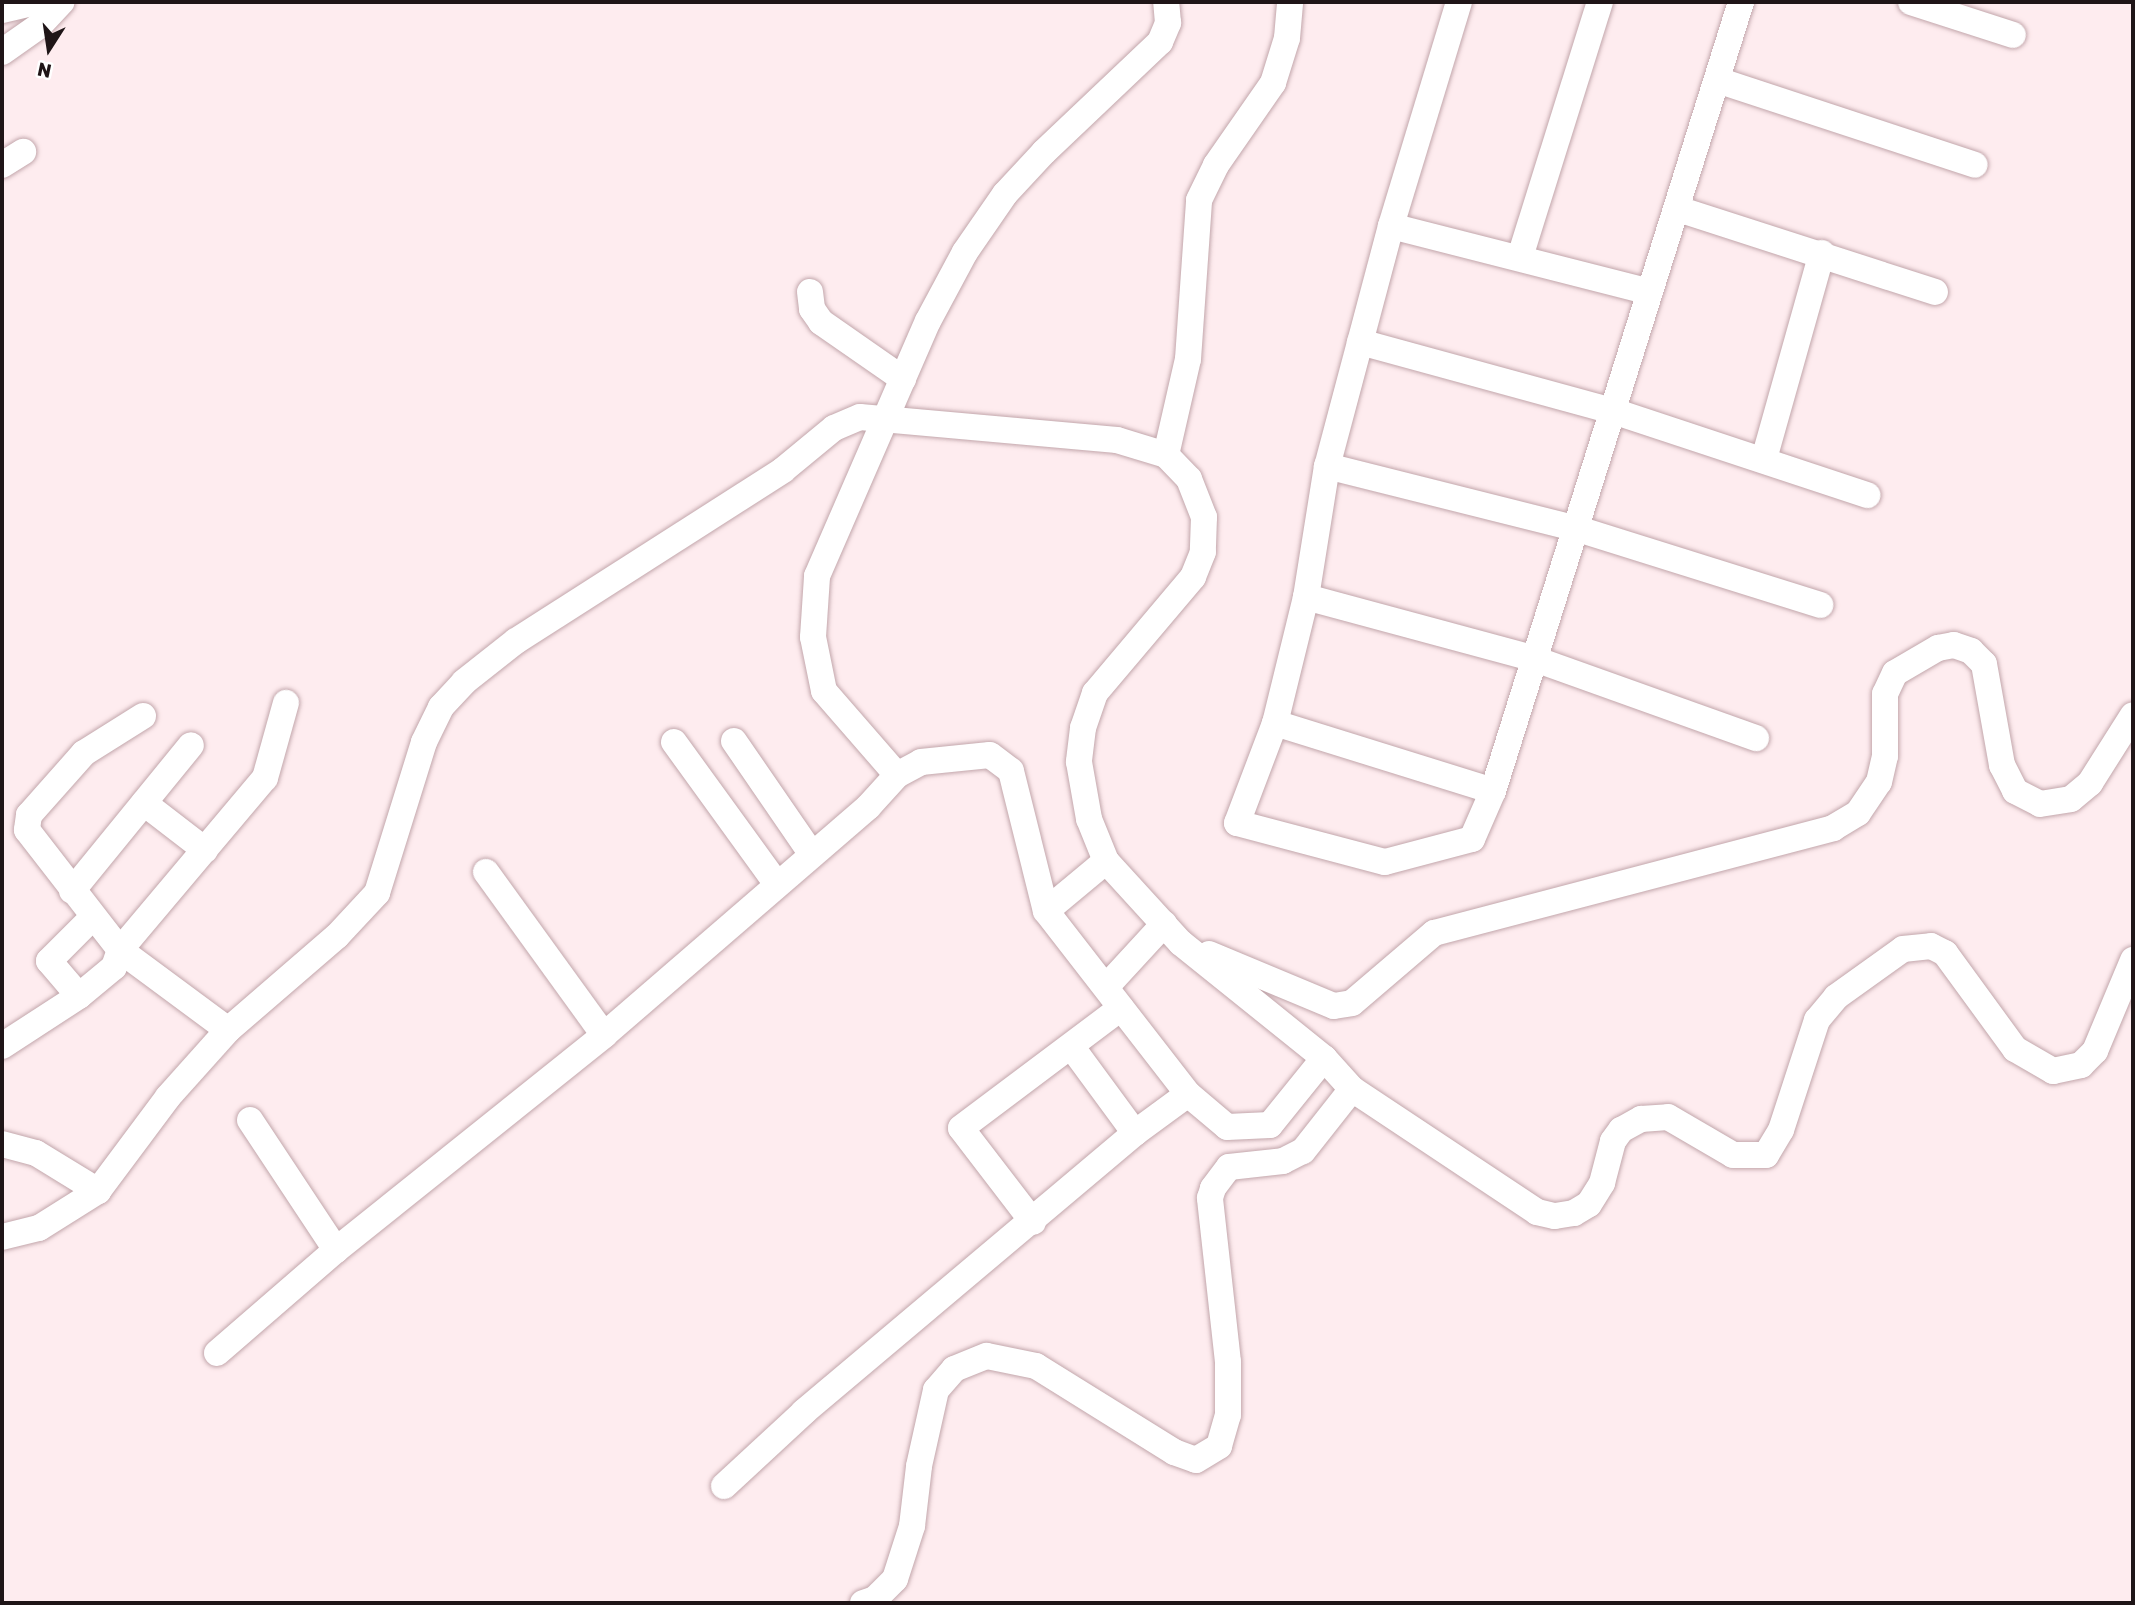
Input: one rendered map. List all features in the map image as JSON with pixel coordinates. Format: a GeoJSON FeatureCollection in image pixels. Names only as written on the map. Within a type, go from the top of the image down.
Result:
{"type":"FeatureCollection","features":[{"type":"Feature","properties":{"kind":"street"},"geometry":{"type":"LineString","coordinates":[[2,10],[38,2]]}},
{"type":"Feature","properties":{"kind":"street"},"geometry":{"type":"LineString","coordinates":[[2,52],[39,26],[61,2]]}},
{"type":"Feature","properties":{"kind":"street"},"geometry":{"type":"LineString","coordinates":[[897,775],[824,691],[813,637],[817,576],[928,321],[988,217],[1044,152],[1160,42],[1168,23],[1166,2]]}},
{"type":"Feature","properties":{"kind":"street"},"geometry":{"type":"LineString","coordinates":[[1166,455],[1188,359],[1199,200],[1216,165],[1273,83],[1287,38],[1290,2]]}},
{"type":"Feature","properties":{"kind":"street"},"geometry":{"type":"LineString","coordinates":[[1459,2],[1391,226],[1327,466],[1306,597],[1275,723],[1237,823],[1385,862],[1472,839],[1493,791],[1532,658],[1578,530],[1650,292],[1720,81],[1741,2]]}},
{"type":"Feature","properties":{"kind":"street"},"geometry":{"type":"LineString","coordinates":[[1520,257],[1600,2]]}},
{"type":"Feature","properties":{"kind":"street"},"geometry":{"type":"LineString","coordinates":[[1912,2],[2013,35]]}},
{"type":"Feature","properties":{"kind":"street"},"geometry":{"type":"LineString","coordinates":[[1720,81],[1975,165]]}},
{"type":"Feature","properties":{"kind":"street"},"geometry":{"type":"LineString","coordinates":[[1678,209],[1822,253],[1934,292]]}},
{"type":"Feature","properties":{"kind":"street"},"geometry":{"type":"LineString","coordinates":[[1391,226],[1650,292]]}},
{"type":"Feature","properties":{"kind":"street"},"geometry":{"type":"LineString","coordinates":[[1764,459],[1822,253]]}},
{"type":"Feature","properties":{"kind":"street"},"geometry":{"type":"LineString","coordinates":[[810,292],[812,309],[821,322],[903,379]]}},
{"type":"Feature","properties":{"kind":"street"},"geometry":{"type":"LineString","coordinates":[[1360,342],[1613,411],[1867,495]]}},
{"type":"Feature","properties":{"kind":"street"},"geometry":{"type":"LineString","coordinates":[[2,1237],[39,1228],[98,1191],[168,1097],[228,1030],[337,936],[377,893],[424,743],[441,707],[464,682],[516,641],[783,470],[834,428],[860,417],[886,417],[1117,440],[1166,455],[1189,480],[1204,517],[1203,552],[1193,577],[1095,693],[1083,728],[1079,762],[1089,819],[1106,861],[1173,933],[1272,1019],[1324,1058],[1352,1089],[1538,1212],[1555,1216],[1574,1213],[1589,1204],[1602,1183],[1607,1155],[1621,1130],[1641,1119],[1668,1117],[1733,1154],[1766,1155],[1781,1130],[1817,1020],[1845,989],[1903,948],[1931,946],[1945,953],[2015,1049],[2053,1071],[2081,1065],[2095,1051],[2133,960]]}},
{"type":"Feature","properties":{"kind":"street"},"geometry":{"type":"LineString","coordinates":[[1327,466],[1578,530],[1820,605]]}},
{"type":"Feature","properties":{"kind":"street"},"geometry":{"type":"LineString","coordinates":[[1306,597],[1532,658],[1756,738]]}},
{"type":"Feature","properties":{"kind":"street"},"geometry":{"type":"LineString","coordinates":[[1173,933],[1293,991],[1334,1006],[1352,1003],[1434,933],[1833,828],[1858,813],[1879,782],[1885,756],[1885,694],[1895,674],[1938,648],[1954,645],[1971,651],[1984,664],[2002,765],[2015,791],[2040,804],[2071,799],[2090,783],[2133,715]]}},
{"type":"Feature","properties":{"kind":"street"},"geometry":{"type":"LineString","coordinates":[[2,1046],[103,979],[120,950],[265,778],[286,704]]}},
{"type":"Feature","properties":{"kind":"street"},"geometry":{"type":"LineString","coordinates":[[143,716],[85,753],[29,815],[27,830],[120,950],[228,1030]]}},
{"type":"Feature","properties":{"kind":"street"},"geometry":{"type":"LineString","coordinates":[[1275,723],[1493,791]]}},
{"type":"Feature","properties":{"kind":"street"},"geometry":{"type":"LineString","coordinates":[[734,741],[811,853]]}},
{"type":"Feature","properties":{"kind":"street"},"geometry":{"type":"LineString","coordinates":[[674,742],[776,883]]}},
{"type":"Feature","properties":{"kind":"street"},"geometry":{"type":"LineString","coordinates":[[72,891],[191,745]]}},
{"type":"Feature","properties":{"kind":"street"},"geometry":{"type":"LineString","coordinates":[[217,1353],[336,1250],[604,1035],[776,883],[867,807],[897,775],[921,762],[953,756],[990,755],[1003,762],[1011,771],[1046,911],[1188,1094],[1227,1127],[1270,1125],[1324,1058]]}},
{"type":"Feature","properties":{"kind":"street"},"geometry":{"type":"LineString","coordinates":[[144,803],[205,850]]}},
{"type":"Feature","properties":{"kind":"street"},"geometry":{"type":"LineString","coordinates":[[1046,911],[1106,861]]}},
{"type":"Feature","properties":{"kind":"street"},"geometry":{"type":"LineString","coordinates":[[486,872],[604,1035]]}},
{"type":"Feature","properties":{"kind":"street"},"geometry":{"type":"LineString","coordinates":[[79,996],[49,961],[93,917]]}},
{"type":"Feature","properties":{"kind":"street"},"geometry":{"type":"LineString","coordinates":[[1033,1222],[961,1128],[1071,1046],[1173,933]]}},
{"type":"Feature","properties":{"kind":"street"},"geometry":{"type":"LineString","coordinates":[[1272,1019],[1293,991]]}},
{"type":"Feature","properties":{"kind":"street"},"geometry":{"type":"LineString","coordinates":[[1071,1046],[1135,1133]]}},
{"type":"Feature","properties":{"kind":"street"},"geometry":{"type":"LineString","coordinates":[[863,1603],[875,1600],[895,1579],[912,1527],[919,1466],[936,1390],[954,1369],[987,1356],[1036,1366],[1174,1452],[1196,1460],[1219,1446],[1228,1415],[1228,1362],[1210,1198],[1213,1188],[1229,1167],[1283,1161],[1303,1151],[1352,1089]]}},
{"type":"Feature","properties":{"kind":"street"},"geometry":{"type":"LineString","coordinates":[[724,1486],[804,1412],[1033,1222],[1135,1133],[1188,1094]]}},
{"type":"Feature","properties":{"kind":"street"},"geometry":{"type":"LineString","coordinates":[[250,1119],[336,1250]]}},
{"type":"Feature","properties":{"kind":"street"},"geometry":{"type":"LineString","coordinates":[[2,1144],[36,1153],[98,1191]]}}]}
